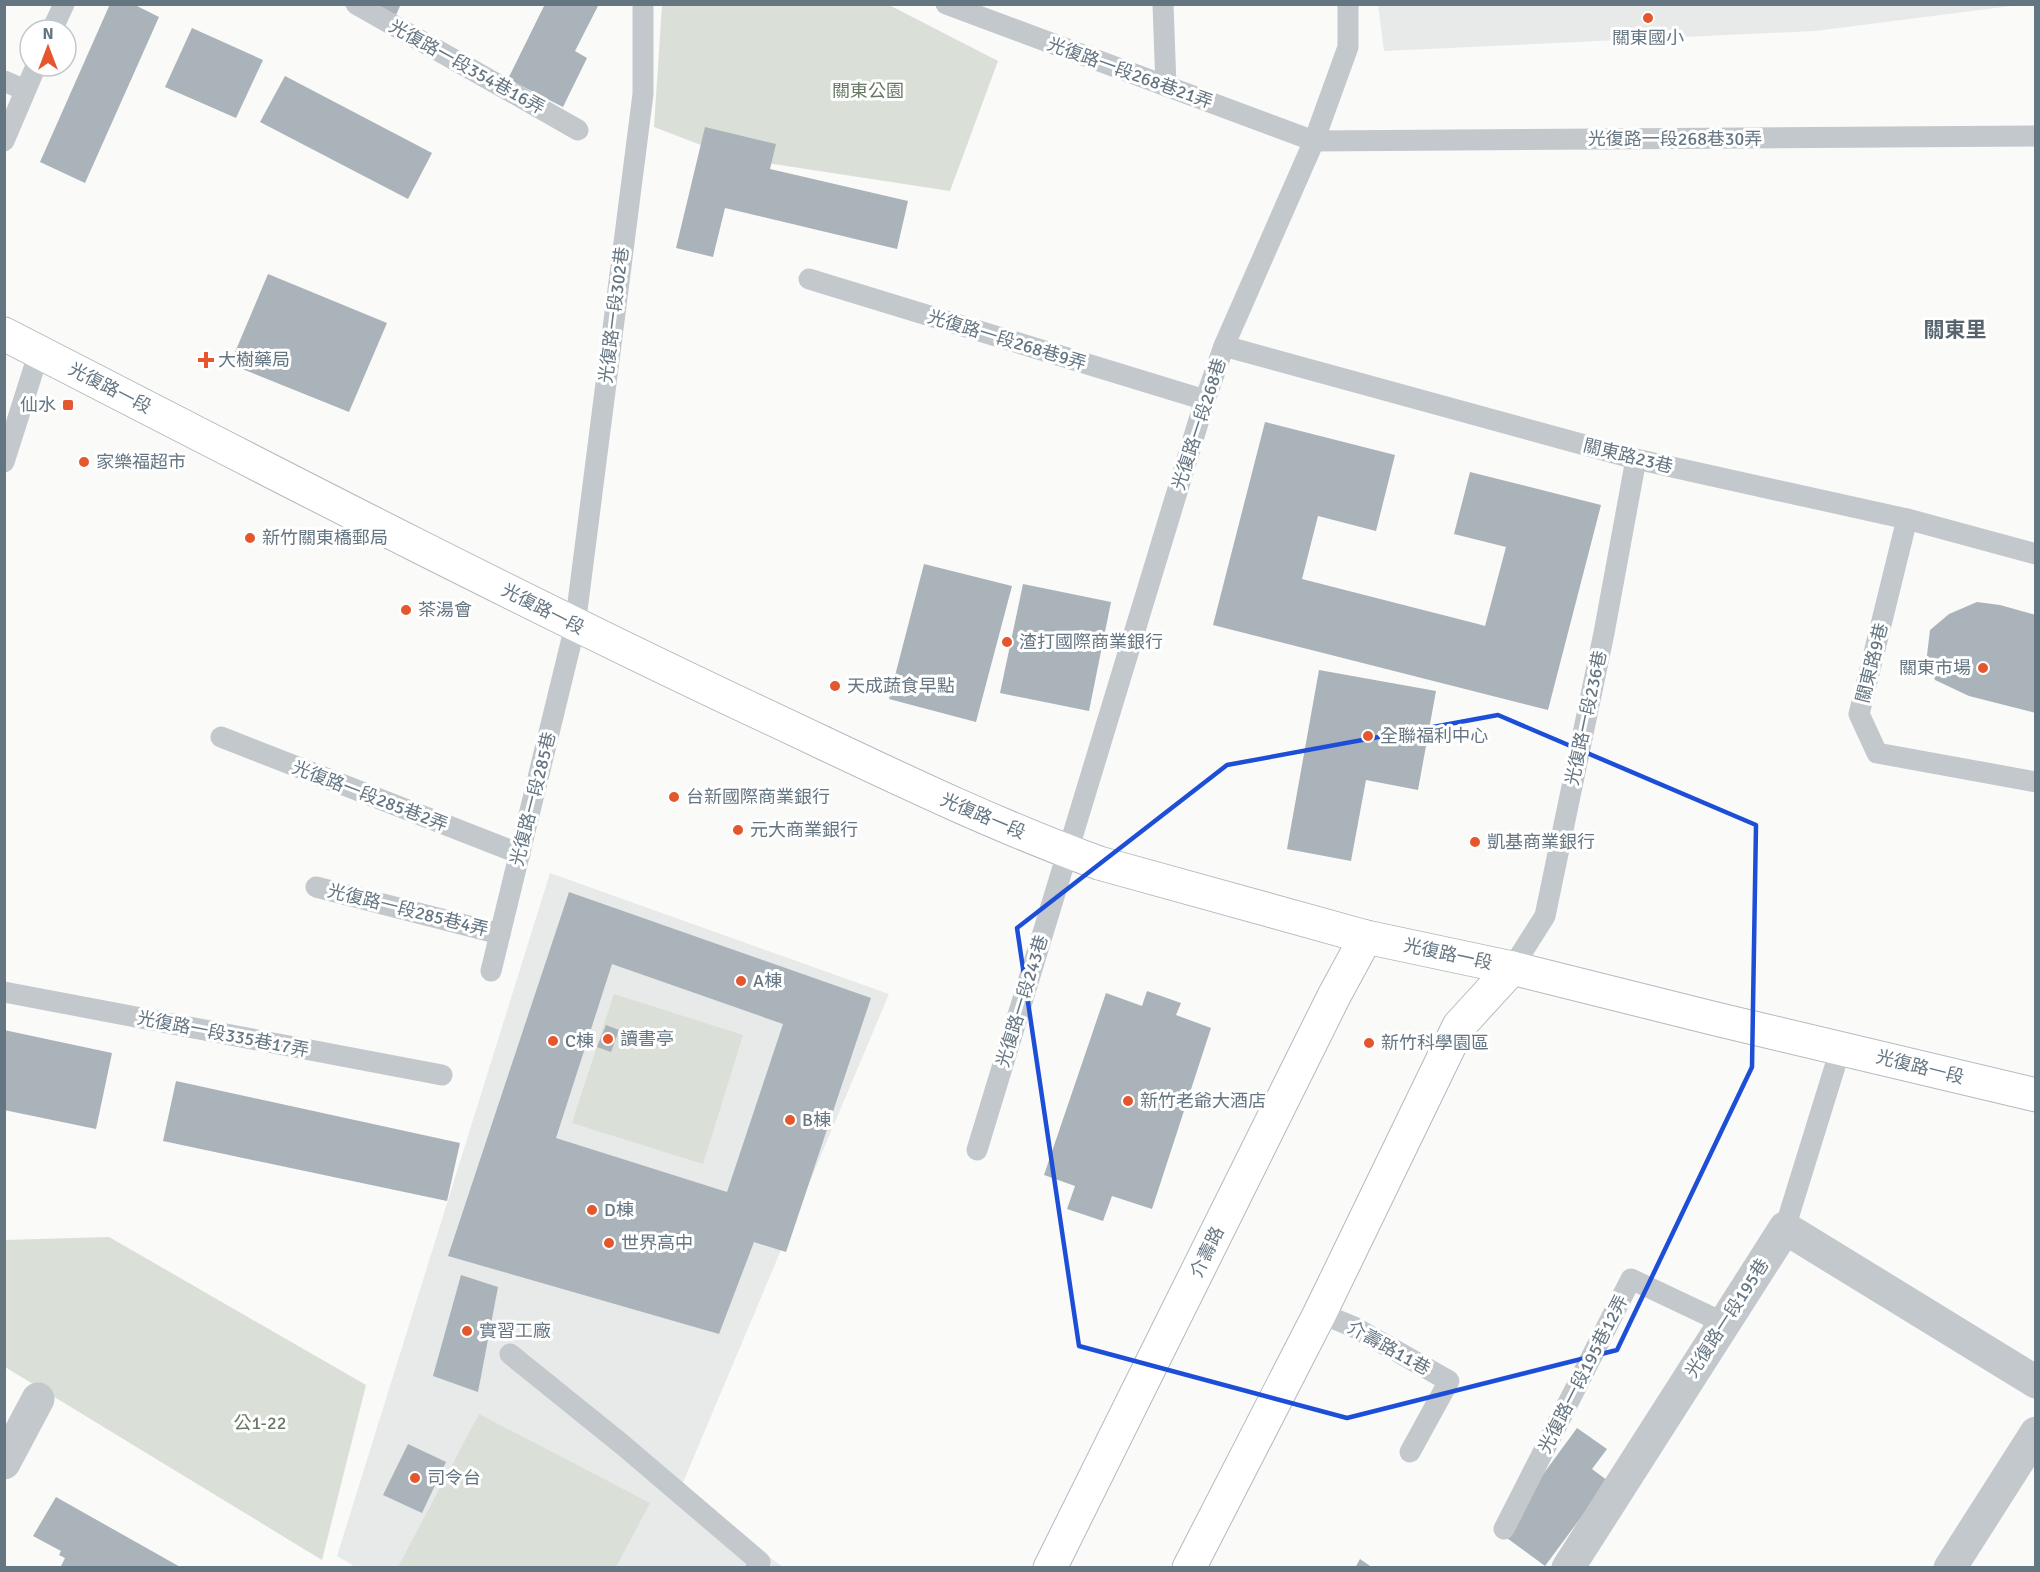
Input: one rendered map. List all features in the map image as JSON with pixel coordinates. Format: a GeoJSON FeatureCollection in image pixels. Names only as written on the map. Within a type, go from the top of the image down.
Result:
{"type":"FeatureCollection","features":[{"type":"Feature","properties":{"kind":"main road","name":"光復路一段"},"geometry":{"type":"LineString","coordinates":[[4,334],[575,626],[931,793],[1067,852],[1099,863],[1366,937],[1512,968],[2036,1095]]}},
{"type":"Feature","properties":{"kind":"main road","name":"介壽路"},"geometry":{"type":"LineString","coordinates":[[1050,1568],[1334,996],[1366,937]]}},
{"type":"Feature","properties":{"kind":"main road"},"geometry":{"type":"LineString","coordinates":[[1189,1568],[1320,1312],[1459,1026],[1512,968]]}},
{"type":"Feature","properties":{"kind":"street","name":"光復路一段195巷"},"geometry":{"type":"LineString","coordinates":[[1568,1568],[1785,1228]]}},
{"type":"Feature","properties":{"kind":"street"},"geometry":{"type":"LineString","coordinates":[[1785,1228],[2036,1382]]}},
{"type":"Feature","properties":{"kind":"street"},"geometry":{"type":"LineString","coordinates":[[4,1463],[38,1399]]}},
{"type":"Feature","properties":{"kind":"street"},"geometry":{"type":"LineString","coordinates":[[1950,1568],[2032,1448]]}},
{"type":"Feature","properties":{"kind":"lane"},"geometry":{"type":"LineString","coordinates":[[58,18],[64,4]]}},
{"type":"Feature","properties":{"kind":"lane","name":"光復路一段354巷16弄"},"geometry":{"type":"LineString","coordinates":[[356,4],[578,130]]}},
{"type":"Feature","properties":{"kind":"lane","name":"光復路一段302巷"},"geometry":{"type":"LineString","coordinates":[[575,626],[643,94],[643,4]]}},
{"type":"Feature","properties":{"kind":"lane","name":"光復路一段268巷21弄"},"geometry":{"type":"LineString","coordinates":[[946,4],[1314,141]]}},
{"type":"Feature","properties":{"kind":"lane"},"geometry":{"type":"LineString","coordinates":[[1163,4],[1166,86]]}},
{"type":"Feature","properties":{"kind":"lane","name":"光復路一段268巷"},"geometry":{"type":"LineString","coordinates":[[1067,852],[1081,813],[1205,400],[1224,346],[1314,141],[1348,47],[1348,4]]}},
{"type":"Feature","properties":{"kind":"lane"},"geometry":{"type":"LineString","coordinates":[[4,141],[30,78]]}},
{"type":"Feature","properties":{"kind":"lane"},"geometry":{"type":"LineString","coordinates":[[4,81],[25,90]]}},
{"type":"Feature","properties":{"kind":"lane","name":"光復路一段268巷30弄"},"geometry":{"type":"LineString","coordinates":[[1314,141],[2036,136]]}},
{"type":"Feature","properties":{"kind":"lane","name":"光復路一段268巷9弄"},"geometry":{"type":"LineString","coordinates":[[809,279],[1205,400]]}},
{"type":"Feature","properties":{"kind":"lane","name":"關東路23巷"},"geometry":{"type":"LineString","coordinates":[[1224,346],[1636,459],[1907,519],[2036,554]]}},
{"type":"Feature","properties":{"kind":"lane"},"geometry":{"type":"LineString","coordinates":[[4,462],[39,352]]}},
{"type":"Feature","properties":{"kind":"lane","name":"光復路一段236巷"},"geometry":{"type":"LineString","coordinates":[[1512,968],[1545,916],[1604,633],[1636,459]]}},
{"type":"Feature","properties":{"kind":"lane","name":"關東路9巷"},"geometry":{"type":"LineString","coordinates":[[1907,519],[1859,714],[1877,753],[2036,782]]}},
{"type":"Feature","properties":{"kind":"lane","name":"光復路一段285巷"},"geometry":{"type":"LineString","coordinates":[[491,972],[575,626]]}},
{"type":"Feature","properties":{"kind":"lane","name":"光復路一段285巷2弄"},"geometry":{"type":"LineString","coordinates":[[221,738],[520,854]]}},
{"type":"Feature","properties":{"kind":"lane","name":"光復路一段243巷"},"geometry":{"type":"LineString","coordinates":[[978,1150],[1067,852]]}},
{"type":"Feature","properties":{"kind":"lane","name":"光復路一段285巷4弄"},"geometry":{"type":"LineString","coordinates":[[316,887],[500,934]]}},
{"type":"Feature","properties":{"kind":"lane","name":"光復路一段335巷17弄"},"geometry":{"type":"LineString","coordinates":[[4,992],[442,1075]]}},
{"type":"Feature","properties":{"kind":"lane","name":"光復路一段195巷"},"geometry":{"type":"LineString","coordinates":[[1785,1228],[1841,1047]]}},
{"type":"Feature","properties":{"kind":"lane","name":"光復路一段195巷12弄"},"geometry":{"type":"LineString","coordinates":[[1504,1529],[1631,1279],[1724,1323]]}},
{"type":"Feature","properties":{"kind":"lane","name":"介壽路11巷"},"geometry":{"type":"LineString","coordinates":[[1320,1312],[1354,1327],[1449,1381],[1410,1452]]}},
{"type":"Feature","properties":{"kind":"lane"},"geometry":{"type":"LineString","coordinates":[[510,1354],[624,1446],[760,1562],[756,1568]]}},
{"type":"Feature","properties":{"kind":"highlighted area"},"geometry":{"type":"Polygon","coordinates":[[[1498,715],[1756,825],[1752,1067],[1617,1350],[1347,1418],[1079,1346],[1017,928],[1227,765],[1498,715]]]}},
{"type":"Feature","properties":{"kind":"shaded area","name":"關東國小"},"geometry":{"type":"Polygon","coordinates":[[[1378,4],[2019,5],[1815,31],[1384,51],[1378,4]]]}},
{"type":"Feature","properties":{"kind":"shaded area","name":"世界高中"},"geometry":{"type":"Polygon","coordinates":[[[550,873],[889,994],[679,1492],[783,1567],[357,1568],[337,1556],[550,873]]]}},
{"type":"Feature","properties":{"kind":"green space","name":"關東公園"},"geometry":{"type":"Polygon","coordinates":[[[662,5],[889,5],[998,61],[950,191],[735,158],[654,127],[662,5]]]}},
{"type":"Feature","properties":{"kind":"green space"},"geometry":{"type":"Polygon","coordinates":[[[614,994],[743,1035],[703,1164],[572,1123],[614,994]]]}},
{"type":"Feature","properties":{"kind":"green space","name":"公1-22"},"geometry":{"type":"Polygon","coordinates":[[[109,1237],[366,1385],[322,1560],[5,1367],[4,1240],[109,1237]]]}},
{"type":"Feature","properties":{"kind":"green space"},"geometry":{"type":"Polygon","coordinates":[[[479,1414],[650,1503],[616,1567],[398,1567],[479,1414]]]}},
{"type":"Feature","properties":{"kind":"building"},"geometry":{"type":"Polygon","coordinates":[[[110,4],[133,4],[159,17],[85,183],[40,162],[110,4]]]}},
{"type":"Feature","properties":{"kind":"building"},"geometry":{"type":"Polygon","coordinates":[[[375,4],[401,4],[396,15],[375,4]]]}},
{"type":"Feature","properties":{"kind":"building"},"geometry":{"type":"Polygon","coordinates":[[[545,4],[599,4],[575,51],[587,58],[563,107],[508,79],[545,4]]]}},
{"type":"Feature","properties":{"kind":"building"},"geometry":{"type":"Polygon","coordinates":[[[192,28],[263,60],[236,118],[165,87],[192,28]]]}},
{"type":"Feature","properties":{"kind":"building"},"geometry":{"type":"Polygon","coordinates":[[[285,76],[432,153],[408,199],[260,122],[285,76]]]}},
{"type":"Feature","properties":{"kind":"building"},"geometry":{"type":"Polygon","coordinates":[[[705,127],[776,144],[770,169],[908,201],[897,249],[725,208],[713,257],[676,248],[705,127]]]}},
{"type":"Feature","properties":{"kind":"building"},"geometry":{"type":"Polygon","coordinates":[[[268,274],[387,323],[349,412],[230,364],[268,274]]]}},
{"type":"Feature","properties":{"kind":"building"},"geometry":{"type":"Polygon","coordinates":[[[1265,422],[1395,455],[1376,531],[1318,516],[1302,579],[1485,626],[1506,547],[1454,534],[1470,472],[1601,505],[1548,710],[1213,625],[1265,422]]]}},
{"type":"Feature","properties":{"kind":"building"},"geometry":{"type":"Polygon","coordinates":[[[924,564],[1012,586],[976,722],[889,699],[924,564]]]}},
{"type":"Feature","properties":{"kind":"building"},"geometry":{"type":"Polygon","coordinates":[[[1023,584],[1111,602],[1089,711],[1000,693],[1023,584]]]}},
{"type":"Feature","properties":{"kind":"building","name":"關東市場"},"geometry":{"type":"Polygon","coordinates":[[[1977,602],[2000,605],[2036,615],[2036,713],[1969,696],[1935,680],[1927,655],[1930,630],[1949,614],[1977,602]]]}},
{"type":"Feature","properties":{"kind":"building","name":"全聯福利中心"},"geometry":{"type":"Polygon","coordinates":[[[1319,670],[1436,691],[1418,790],[1366,780],[1351,861],[1287,849],[1319,670]]]}},
{"type":"Feature","properties":{"kind":"building"},"geometry":{"type":"Polygon","coordinates":[[[569,892],[871,998],[786,1252],[754,1242],[719,1334],[448,1256],[569,892]],[[612,964],[556,1138],[727,1192],[783,1024],[612,964]]]}},
{"type":"Feature","properties":{"kind":"building","name":"新竹老爺大酒店"},"geometry":{"type":"Polygon","coordinates":[[[1147,991],[1181,1003],[1176,1015],[1211,1028],[1152,1209],[1112,1196],[1103,1221],[1067,1209],[1075,1186],[1044,1175],[1106,993],[1142,1006],[1147,991]]]}},
{"type":"Feature","properties":{"kind":"building","name":"讀書亭"},"geometry":{"type":"Polygon","coordinates":[[[606,1025],[619,1030],[611,1052],[597,1047],[606,1025]]]}},
{"type":"Feature","properties":{"kind":"building"},"geometry":{"type":"Polygon","coordinates":[[[4,1030],[112,1053],[96,1129],[4,1110],[4,1030]]]}},
{"type":"Feature","properties":{"kind":"building"},"geometry":{"type":"Polygon","coordinates":[[[176,1081],[460,1143],[447,1201],[163,1141],[176,1081]]]}},
{"type":"Feature","properties":{"kind":"building","name":"實習工廠"},"geometry":{"type":"Polygon","coordinates":[[[461,1275],[498,1287],[478,1392],[433,1376],[461,1275]]]}},
{"type":"Feature","properties":{"kind":"building"},"geometry":{"type":"Polygon","coordinates":[[[1577,1428],[1607,1449],[1592,1469],[1608,1481],[1545,1566],[1500,1533],[1577,1428]]]}},
{"type":"Feature","properties":{"kind":"building","name":"司令台"},"geometry":{"type":"Polygon","coordinates":[[[408,1444],[446,1462],[422,1513],[383,1495],[408,1444]]]}},
{"type":"Feature","properties":{"kind":"building"},"geometry":{"type":"Polygon","coordinates":[[[56,1497],[182,1568],[60,1568],[65,1558],[59,1555],[61,1551],[33,1536],[56,1497]]]}},
{"type":"Feature","properties":{"kind":"building"},"geometry":{"type":"Polygon","coordinates":[[[1360,1559],[1373,1568],[1355,1568],[1360,1559]]]}},
{"type":"Feature","properties":{"kind":"place","name":"關東國小"},"geometry":{"type":"Point","coordinates":[1648,18]}},
{"type":"Feature","properties":{"kind":"place","name":"大樹藥局"},"geometry":{"type":"Point","coordinates":[206,360]}},
{"type":"Feature","properties":{"kind":"place","name":"仙水"},"geometry":{"type":"Point","coordinates":[68,405]}},
{"type":"Feature","properties":{"kind":"place","name":"家樂福超市"},"geometry":{"type":"Point","coordinates":[84,462]}},
{"type":"Feature","properties":{"kind":"place","name":"新竹關東橋郵局"},"geometry":{"type":"Point","coordinates":[250,538]}},
{"type":"Feature","properties":{"kind":"place","name":"茶湯會"},"geometry":{"type":"Point","coordinates":[406,610]}},
{"type":"Feature","properties":{"kind":"place","name":"渣打國際商業銀行"},"geometry":{"type":"Point","coordinates":[1007,642]}},
{"type":"Feature","properties":{"kind":"place","name":"關東市場"},"geometry":{"type":"Point","coordinates":[1983,668]}},
{"type":"Feature","properties":{"kind":"place","name":"天成蔬食早點"},"geometry":{"type":"Point","coordinates":[835,686]}},
{"type":"Feature","properties":{"kind":"place","name":"全聯福利中心"},"geometry":{"type":"Point","coordinates":[1368,736]}},
{"type":"Feature","properties":{"kind":"place","name":"台新國際商業銀行"},"geometry":{"type":"Point","coordinates":[674,797]}},
{"type":"Feature","properties":{"kind":"place","name":"元大商業銀行"},"geometry":{"type":"Point","coordinates":[738,830]}},
{"type":"Feature","properties":{"kind":"place","name":"凱基商業銀行"},"geometry":{"type":"Point","coordinates":[1475,842]}},
{"type":"Feature","properties":{"kind":"place","name":"A棟"},"geometry":{"type":"Point","coordinates":[741,981]}},
{"type":"Feature","properties":{"kind":"place","name":"讀書亭"},"geometry":{"type":"Point","coordinates":[608,1039]}},
{"type":"Feature","properties":{"kind":"place","name":"C棟"},"geometry":{"type":"Point","coordinates":[553,1041]}},
{"type":"Feature","properties":{"kind":"place","name":"新竹科學園區"},"geometry":{"type":"Point","coordinates":[1369,1043]}},
{"type":"Feature","properties":{"kind":"place","name":"新竹老爺大酒店"},"geometry":{"type":"Point","coordinates":[1128,1101]}},
{"type":"Feature","properties":{"kind":"place","name":"B棟"},"geometry":{"type":"Point","coordinates":[790,1120]}},
{"type":"Feature","properties":{"kind":"place","name":"D棟"},"geometry":{"type":"Point","coordinates":[592,1210]}},
{"type":"Feature","properties":{"kind":"place","name":"世界高中"},"geometry":{"type":"Point","coordinates":[609,1243]}},
{"type":"Feature","properties":{"kind":"place","name":"實習工廠"},"geometry":{"type":"Point","coordinates":[467,1331]}},
{"type":"Feature","properties":{"kind":"place","name":"司令台"},"geometry":{"type":"Point","coordinates":[415,1478]}},
{"type":"Feature","properties":{"kind":"district","name":"關東里"},"geometry":{"type":"Point","coordinates":[1955,330]}}]}
